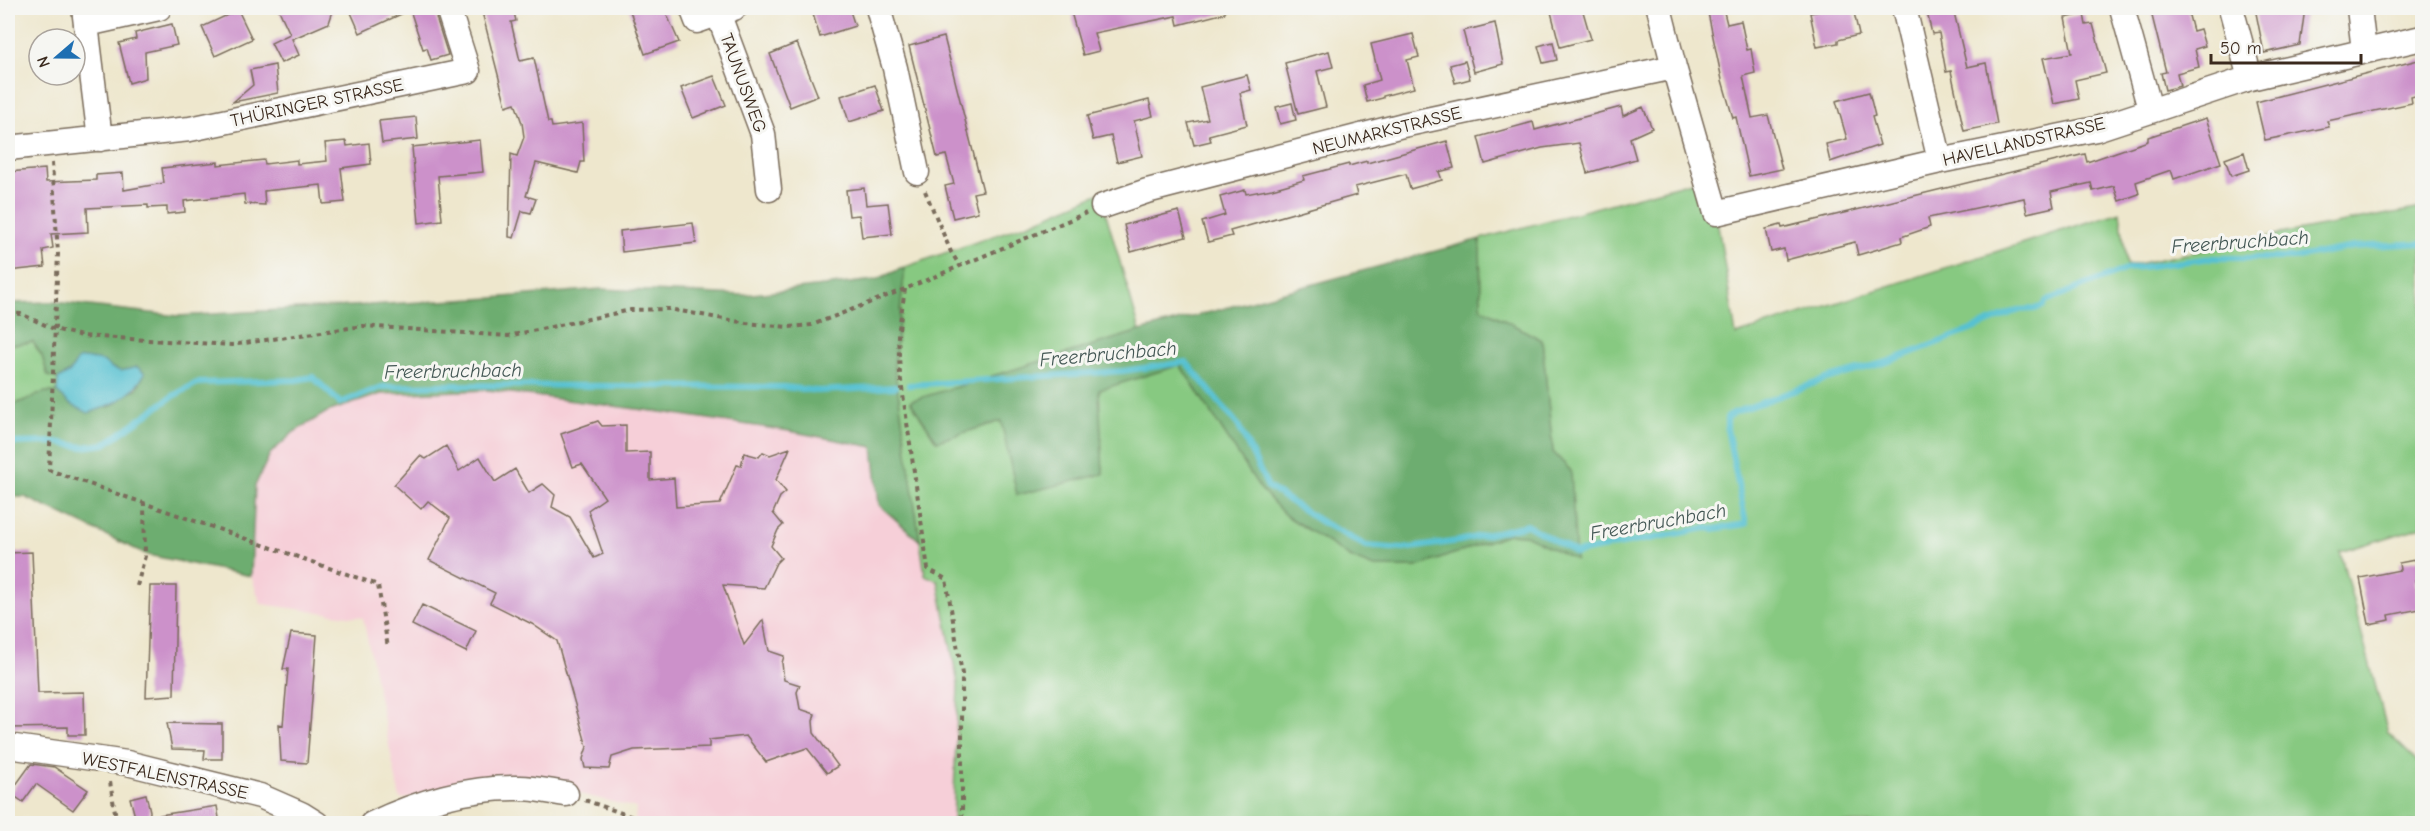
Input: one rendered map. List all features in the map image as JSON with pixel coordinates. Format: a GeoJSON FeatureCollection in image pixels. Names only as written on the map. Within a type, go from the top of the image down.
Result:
{"type":"FeatureCollection","features":[{"type":"Feature","properties":{"kind":"street"},"geometry":{"type":"LineString","coordinates":[[8,148],[100,139],[85,16],[159,8]]}},
{"type":"Feature","properties":{"kind":"street","name":"THÜRINGER STRASSE"},"geometry":{"type":"LineString","coordinates":[[100,139],[190,129],[468,71],[448,8]]}},
{"type":"Feature","properties":{"kind":"street","name":"TAUNUSWEG"},"geometry":{"type":"LineString","coordinates":[[692,8],[697,21],[726,10],[763,134],[769,189]]}},
{"type":"Feature","properties":{"kind":"street"},"geometry":{"type":"LineString","coordinates":[[878,8],[895,68],[917,172]]}},
{"type":"Feature","properties":{"kind":"street"},"geometry":{"type":"LineString","coordinates":[[1659,8],[1674,67]]}},
{"type":"Feature","properties":{"kind":"street"},"geometry":{"type":"LineString","coordinates":[[1904,8],[1940,161]]}},
{"type":"Feature","properties":{"kind":"street"},"geometry":{"type":"LineString","coordinates":[[2122,8],[2150,109]]}},
{"type":"Feature","properties":{"kind":"street"},"geometry":{"type":"LineString","coordinates":[[2231,8],[2250,78]]}},
{"type":"Feature","properties":{"kind":"street"},"geometry":{"type":"LineString","coordinates":[[2359,8],[2364,51]]}},
{"type":"Feature","properties":{"kind":"street","name":"HAVELLANDSTRASSE"},"geometry":{"type":"LineString","coordinates":[[1674,67],[1716,213],[1940,161],[2096,129],[2150,109],[2250,78],[2422,38]]}},
{"type":"Feature","properties":{"kind":"street","name":"NEUMARKSTRASSE"},"geometry":{"type":"LineString","coordinates":[[1103,206],[1147,191],[1403,125],[1674,67]]}},
{"type":"Feature","properties":{"kind":"street","name":"WESTFALENSTRASSE"},"geometry":{"type":"LineString","coordinates":[[8,746],[114,762],[260,796],[301,814],[317,824]]}},
{"type":"Feature","properties":{"kind":"street"},"geometry":{"type":"LineString","coordinates":[[372,824],[411,806],[468,792],[521,788],[566,794]]}},
{"type":"Feature","properties":{"kind":"path"},"geometry":{"type":"LineString","coordinates":[[51,144],[58,253],[49,470],[378,585],[388,648]]}},
{"type":"Feature","properties":{"kind":"path"},"geometry":{"type":"LineString","coordinates":[[917,172],[951,252],[960,266]]}},
{"type":"Feature","properties":{"kind":"path"},"geometry":{"type":"LineString","coordinates":[[8,313],[21,314],[54,329],[82,336],[231,345],[363,326],[508,336],[631,310],[669,309],[746,323],[789,327],[812,325],[905,289],[1103,206]]}},
{"type":"Feature","properties":{"kind":"path"},"geometry":{"type":"LineString","coordinates":[[905,289],[898,335],[900,374],[928,569],[946,579],[962,674],[962,824]]}},
{"type":"Feature","properties":{"kind":"path"},"geometry":{"type":"LineString","coordinates":[[137,586],[145,556],[144,504]]}},
{"type":"Feature","properties":{"kind":"path"},"geometry":{"type":"LineString","coordinates":[[114,762],[109,778],[117,824]]}},
{"type":"Feature","properties":{"kind":"path"},"geometry":{"type":"LineString","coordinates":[[566,794],[638,822],[652,824]]}},
{"type":"Feature","properties":{"kind":"shaded area"},"geometry":{"type":"Polygon","coordinates":[[[488,390],[668,413],[789,431],[874,447],[879,505],[920,541],[925,575],[938,581],[958,684],[953,823],[635,823],[636,808],[556,788],[400,799],[363,618],[261,604],[251,576],[255,487],[270,454],[294,432],[327,412],[381,394],[488,390]]]}},
{"type":"Feature","properties":{"kind":"green space"},"geometry":{"type":"Polygon","coordinates":[[[1706,178],[1716,213],[1736,335],[2120,212],[2127,266],[2290,232],[2422,208],[2422,527],[2340,552],[2388,733],[2422,766],[2422,823],[953,823],[958,684],[938,581],[925,575],[894,365],[905,267],[1033,222],[1100,193],[1140,331],[911,401],[936,441],[1001,421],[1103,474],[1098,390],[1180,364],[1260,488],[1285,515],[1352,558],[1374,567],[1417,567],[1508,534],[1525,535],[1542,543],[1571,471],[1553,452],[1542,340],[1481,308],[1480,239],[1706,178]]]}},
{"type":"Feature","properties":{"kind":"green space"},"geometry":{"type":"Polygon","coordinates":[[[1480,239],[1481,308],[1542,340],[1553,452],[1571,471],[1576,560],[1525,535],[1508,534],[1417,567],[1374,567],[1352,558],[1285,515],[1260,488],[1180,365],[1099,390],[1103,474],[1017,495],[1001,421],[937,441],[910,401],[1140,331],[1480,239]]]}},
{"type":"Feature","properties":{"kind":"green space"},"geometry":{"type":"Polygon","coordinates":[[[905,267],[894,365],[920,541],[879,505],[873,447],[789,431],[668,413],[488,390],[381,394],[327,412],[294,432],[270,454],[255,486],[251,576],[148,555],[25,497],[8,497],[8,407],[45,392],[57,392],[70,404],[109,407],[137,388],[145,373],[137,367],[121,371],[103,361],[78,359],[70,372],[58,379],[48,376],[42,356],[33,342],[8,345],[8,303],[55,302],[178,316],[492,298],[601,289],[744,295],[875,280],[905,267]]]}},
{"type":"Feature","properties":{"kind":"green space"},"geometry":{"type":"Polygon","coordinates":[[[33,342],[42,356],[48,376],[58,379],[57,392],[45,392],[8,407],[8,345],[33,342]]]}},
{"type":"Feature","properties":{"kind":"water"},"geometry":{"type":"Polygon","coordinates":[[[78,359],[103,361],[121,371],[137,367],[145,373],[134,388],[121,399],[88,413],[70,404],[57,392],[58,379],[70,372],[78,359]]]}},
{"type":"Feature","properties":{"kind":"building"},"geometry":{"type":"Polygon","coordinates":[[[278,8],[334,8],[329,23],[292,39],[299,55],[281,63],[271,43],[290,34],[278,8]]]}},
{"type":"Feature","properties":{"kind":"building"},"geometry":{"type":"Polygon","coordinates":[[[349,8],[433,8],[448,55],[431,60],[427,48],[423,49],[410,10],[360,33],[349,8]]]}},
{"type":"Feature","properties":{"kind":"building"},"geometry":{"type":"Polygon","coordinates":[[[481,8],[513,8],[516,21],[511,22],[520,61],[534,58],[548,122],[551,122],[552,127],[582,123],[584,162],[581,162],[578,173],[536,163],[526,196],[536,199],[531,213],[522,211],[514,238],[509,237],[511,154],[517,156],[524,137],[522,123],[515,103],[506,106],[481,8]]]}},
{"type":"Feature","properties":{"kind":"building"},"geometry":{"type":"Polygon","coordinates":[[[629,8],[664,8],[679,42],[645,54],[629,8]]]}},
{"type":"Feature","properties":{"kind":"building"},"geometry":{"type":"Polygon","coordinates":[[[822,8],[849,8],[855,26],[820,37],[812,11],[822,8]]]}},
{"type":"Feature","properties":{"kind":"building"},"geometry":{"type":"Polygon","coordinates":[[[1075,8],[1225,8],[1225,13],[1178,25],[1176,16],[1094,33],[1099,51],[1083,55],[1071,12],[1076,11],[1075,8]]]}},
{"type":"Feature","properties":{"kind":"building"},"geometry":{"type":"Polygon","coordinates":[[[1550,8],[1582,8],[1591,39],[1560,47],[1550,8]]]}},
{"type":"Feature","properties":{"kind":"building"},"geometry":{"type":"Polygon","coordinates":[[[1707,8],[1723,8],[1727,24],[1741,21],[1747,50],[1751,49],[1755,73],[1743,76],[1752,118],[1768,115],[1782,169],[1749,176],[1736,117],[1733,118],[1722,80],[1707,8]]]}},
{"type":"Feature","properties":{"kind":"building"},"geometry":{"type":"Polygon","coordinates":[[[1837,8],[1853,8],[1859,35],[1838,40],[1838,43],[1817,47],[1810,13],[1837,8]]]}},
{"type":"Feature","properties":{"kind":"building"},"geometry":{"type":"Polygon","coordinates":[[[1926,8],[1953,8],[1967,67],[1986,63],[1997,124],[1964,131],[1951,71],[1946,72],[1939,33],[1932,34],[1926,8]]]}},
{"type":"Feature","properties":{"kind":"building"},"geometry":{"type":"Polygon","coordinates":[[[2150,8],[2187,8],[2193,31],[2200,29],[2205,46],[2195,49],[2199,67],[2177,73],[2180,86],[2165,90],[2161,73],[2166,72],[2150,8]]]}},
{"type":"Feature","properties":{"kind":"building"},"geometry":{"type":"Polygon","coordinates":[[[2255,8],[2305,8],[2300,45],[2264,53],[2255,8]]]}},
{"type":"Feature","properties":{"kind":"building"},"geometry":{"type":"Polygon","coordinates":[[[238,10],[252,39],[215,56],[202,27],[238,10]]]}},
{"type":"Feature","properties":{"kind":"building"},"geometry":{"type":"Polygon","coordinates":[[[2084,14],[2086,25],[2093,24],[2106,73],[2075,80],[2079,99],[2054,104],[2043,58],[2072,53],[2065,18],[2084,14]]]}},
{"type":"Feature","properties":{"kind":"building"},"geometry":{"type":"Polygon","coordinates":[[[1495,23],[1503,64],[1474,72],[1463,31],[1495,23]]]}},
{"type":"Feature","properties":{"kind":"building"},"geometry":{"type":"Polygon","coordinates":[[[172,24],[177,45],[145,52],[146,78],[129,83],[119,43],[136,39],[135,33],[172,24]]]}},
{"type":"Feature","properties":{"kind":"building"},"geometry":{"type":"Polygon","coordinates":[[[1413,34],[1419,57],[1407,60],[1414,88],[1367,102],[1363,85],[1380,80],[1371,44],[1413,34]]]}},
{"type":"Feature","properties":{"kind":"building"},"geometry":{"type":"Polygon","coordinates":[[[944,37],[983,191],[973,193],[978,212],[953,218],[945,186],[954,184],[946,155],[937,157],[909,46],[944,37]]]}},
{"type":"Feature","properties":{"kind":"building"},"geometry":{"type":"Polygon","coordinates":[[[1553,42],[1557,60],[1543,63],[1538,46],[1553,42]]]}},
{"type":"Feature","properties":{"kind":"building"},"geometry":{"type":"Polygon","coordinates":[[[797,43],[818,96],[790,107],[770,54],[797,43]]]}},
{"type":"Feature","properties":{"kind":"building"},"geometry":{"type":"Polygon","coordinates":[[[1329,51],[1333,67],[1317,71],[1326,107],[1298,114],[1285,63],[1329,51]]]}},
{"type":"Feature","properties":{"kind":"building"},"geometry":{"type":"Polygon","coordinates":[[[2422,59],[2422,94],[2411,97],[2412,103],[2327,121],[2329,127],[2265,140],[2256,102],[2422,59]]]}},
{"type":"Feature","properties":{"kind":"building"},"geometry":{"type":"Polygon","coordinates":[[[1465,61],[1470,79],[1455,83],[1450,65],[1465,61]]]}},
{"type":"Feature","properties":{"kind":"building"},"geometry":{"type":"Polygon","coordinates":[[[275,65],[278,93],[233,102],[253,85],[250,70],[275,65]]]}},
{"type":"Feature","properties":{"kind":"building"},"geometry":{"type":"Polygon","coordinates":[[[1247,75],[1251,90],[1240,93],[1247,125],[1209,135],[1211,141],[1194,145],[1188,123],[1208,119],[1200,87],[1247,75]]]}},
{"type":"Feature","properties":{"kind":"building"},"geometry":{"type":"Polygon","coordinates":[[[714,76],[726,105],[693,118],[681,88],[714,76]]]}},
{"type":"Feature","properties":{"kind":"building"},"geometry":{"type":"Polygon","coordinates":[[[875,85],[884,111],[849,122],[841,96],[875,85]]]}},
{"type":"Feature","properties":{"kind":"building"},"geometry":{"type":"Polygon","coordinates":[[[1869,92],[1875,116],[1872,117],[1880,145],[1830,162],[1826,144],[1847,139],[1836,101],[1869,92]]]}},
{"type":"Feature","properties":{"kind":"building"},"geometry":{"type":"Polygon","coordinates":[[[1149,100],[1153,116],[1134,121],[1142,156],[1117,162],[1111,136],[1093,140],[1087,116],[1149,100]]]}},
{"type":"Feature","properties":{"kind":"building"},"geometry":{"type":"Polygon","coordinates":[[[1292,103],[1296,120],[1280,124],[1276,107],[1292,103]]]}},
{"type":"Feature","properties":{"kind":"building"},"geometry":{"type":"Polygon","coordinates":[[[1621,107],[1623,116],[1643,107],[1652,128],[1630,138],[1636,159],[1587,173],[1579,143],[1542,148],[1485,164],[1478,137],[1533,122],[1535,130],[1621,107]]]}},
{"type":"Feature","properties":{"kind":"building"},"geometry":{"type":"Polygon","coordinates":[[[416,117],[418,139],[382,143],[379,121],[416,117]]]}},
{"type":"Feature","properties":{"kind":"building"},"geometry":{"type":"Polygon","coordinates":[[[2206,118],[2221,163],[2174,179],[2171,170],[2136,182],[2139,194],[2119,201],[2114,186],[2093,191],[2091,183],[2051,192],[2054,207],[2027,213],[2024,198],[1928,218],[1930,227],[1901,237],[1902,242],[1858,255],[1855,242],[1786,260],[1784,249],[1771,252],[1766,229],[1781,225],[1782,228],[2085,154],[2087,162],[2148,141],[2148,137],[2206,118]]]}},
{"type":"Feature","properties":{"kind":"building"},"geometry":{"type":"Polygon","coordinates":[[[480,140],[483,172],[438,176],[442,220],[419,223],[412,147],[480,140]]]}},
{"type":"Feature","properties":{"kind":"building"},"geometry":{"type":"Polygon","coordinates":[[[346,141],[347,146],[369,143],[371,164],[341,168],[345,202],[323,204],[321,185],[264,191],[265,205],[245,204],[244,194],[184,201],[185,212],[167,214],[167,207],[148,208],[148,205],[87,208],[88,232],[51,234],[53,248],[43,250],[45,267],[8,271],[8,172],[45,169],[46,182],[96,180],[96,175],[123,173],[124,190],[164,183],[162,168],[264,160],[265,164],[297,160],[297,164],[327,161],[325,143],[346,141]]]}},
{"type":"Feature","properties":{"kind":"building"},"geometry":{"type":"Polygon","coordinates":[[[1447,141],[1454,168],[1439,172],[1442,180],[1410,189],[1406,174],[1355,187],[1357,195],[1230,231],[1232,236],[1208,242],[1202,222],[1225,215],[1220,197],[1245,190],[1246,194],[1272,189],[1304,180],[1303,176],[1349,164],[1349,166],[1367,161],[1367,163],[1447,141]]]}},
{"type":"Feature","properties":{"kind":"building"},"geometry":{"type":"Polygon","coordinates":[[[2244,152],[2249,170],[2231,176],[2225,159],[2244,152]]]}},
{"type":"Feature","properties":{"kind":"building"},"geometry":{"type":"Polygon","coordinates":[[[864,188],[866,205],[888,203],[892,234],[862,237],[859,215],[849,216],[846,190],[864,188]]]}},
{"type":"Feature","properties":{"kind":"building"},"geometry":{"type":"Polygon","coordinates":[[[1179,211],[1186,237],[1131,252],[1124,225],[1179,211]]]}},
{"type":"Feature","properties":{"kind":"building"},"geometry":{"type":"Polygon","coordinates":[[[693,223],[696,243],[622,252],[620,231],[693,223]]]}},
{"type":"Feature","properties":{"kind":"building"},"geometry":{"type":"Polygon","coordinates":[[[598,421],[602,426],[626,425],[626,453],[650,452],[650,480],[674,478],[676,507],[720,504],[737,465],[741,466],[744,453],[759,457],[763,452],[770,455],[790,448],[776,480],[786,492],[780,497],[773,513],[783,525],[778,530],[771,546],[781,558],[776,563],[764,588],[723,585],[744,645],[763,620],[769,651],[784,656],[782,663],[784,680],[800,685],[797,692],[800,709],[815,714],[814,733],[838,766],[827,773],[807,748],[766,762],[746,736],[709,740],[709,747],[634,750],[612,757],[609,769],[585,768],[583,759],[587,747],[557,641],[532,624],[490,603],[495,593],[429,560],[450,518],[428,501],[421,509],[394,485],[420,456],[426,459],[446,446],[459,471],[480,457],[495,482],[515,469],[529,493],[543,484],[555,495],[552,507],[570,517],[594,558],[603,554],[588,510],[605,498],[582,464],[573,467],[561,434],[598,421]]]}},
{"type":"Feature","properties":{"kind":"building"},"geometry":{"type":"Polygon","coordinates":[[[32,552],[38,693],[84,692],[85,735],[68,735],[68,727],[9,728],[8,553],[32,552]]]}},
{"type":"Feature","properties":{"kind":"building"},"geometry":{"type":"Polygon","coordinates":[[[2420,559],[2422,579],[2415,580],[2420,609],[2389,615],[2390,620],[2369,624],[2360,578],[2400,570],[2399,563],[2420,559]]]}},
{"type":"Feature","properties":{"kind":"building"},"geometry":{"type":"Polygon","coordinates":[[[150,586],[176,586],[174,695],[146,697],[150,586]]]}},
{"type":"Feature","properties":{"kind":"building"},"geometry":{"type":"Polygon","coordinates":[[[422,605],[476,631],[466,652],[412,625],[422,605]]]}},
{"type":"Feature","properties":{"kind":"building"},"geometry":{"type":"Polygon","coordinates":[[[291,633],[317,635],[307,763],[281,761],[279,724],[283,725],[288,669],[283,669],[291,633]]]}},
{"type":"Feature","properties":{"kind":"building"},"geometry":{"type":"Polygon","coordinates":[[[167,723],[222,724],[222,759],[204,759],[205,750],[172,749],[167,723]]]}},
{"type":"Feature","properties":{"kind":"building"},"geometry":{"type":"Polygon","coordinates":[[[31,764],[54,767],[88,790],[73,810],[36,784],[23,802],[10,793],[31,764]]]}},
{"type":"Feature","properties":{"kind":"building"},"geometry":{"type":"Polygon","coordinates":[[[146,794],[150,811],[149,824],[137,824],[130,798],[146,794]]]}},
{"type":"Feature","properties":{"kind":"building"},"geometry":{"type":"Polygon","coordinates":[[[217,806],[220,824],[160,824],[160,815],[217,806]]]}},
{"type":"Feature","properties":{"kind":"waterway","name":"Freerbruchbach"},"geometry":{"type":"LineString","coordinates":[[909,385],[1123,371],[1186,362],[1238,425],[1268,487],[1320,521],[1366,546],[1403,549],[1459,541],[1527,525],[1576,553],[1706,528],[1746,524],[1727,429],[1727,418],[1733,413],[1826,379],[1887,362],[2018,310],[2035,309],[2043,306],[2046,301],[2126,269],[2212,258],[2293,258],[2353,247],[2422,243]]}},
{"type":"Feature","properties":{"kind":"waterway","name":"Freerbruchbach"},"geometry":{"type":"LineString","coordinates":[[8,443],[56,442],[83,447],[105,444],[173,396],[197,383],[296,380],[313,377],[340,403],[382,387],[441,385],[784,387],[818,391],[895,387]]}}]}
